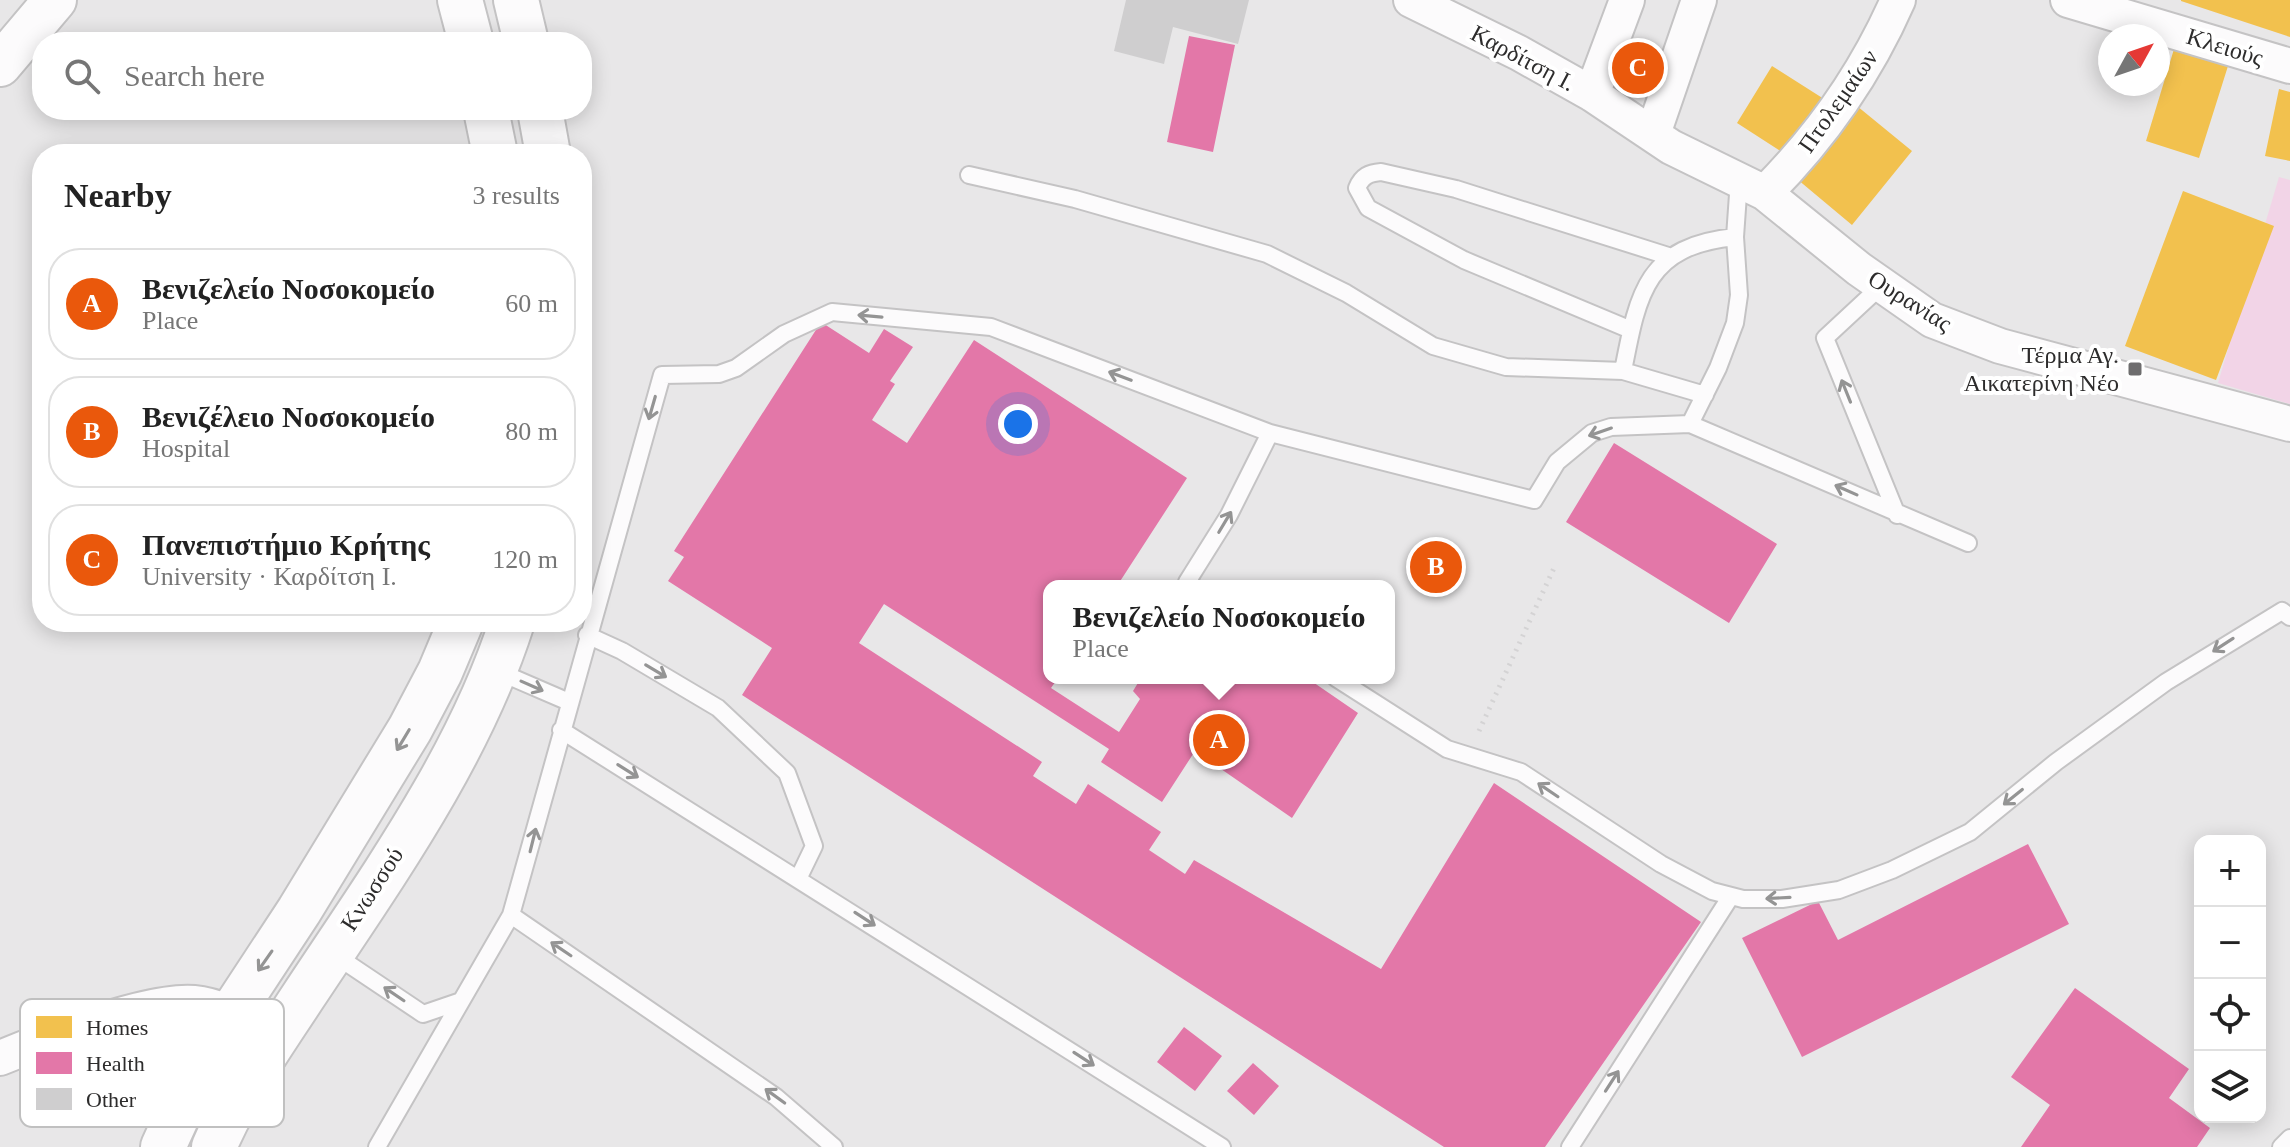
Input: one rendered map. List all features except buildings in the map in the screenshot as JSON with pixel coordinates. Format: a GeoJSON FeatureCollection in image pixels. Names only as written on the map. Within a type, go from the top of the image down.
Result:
{"type":"FeatureCollection","features":[{"type":"Feature","properties":{"kind":"main road"},"geometry":{"type":"LineString","coordinates":[[460,0],[468,32]]}},
{"type":"Feature","properties":{"kind":"main road"},"geometry":{"type":"LineString","coordinates":[[516,0],[524,32]]}},
{"type":"Feature","properties":{"kind":"main road"},"geometry":{"type":"LineString","coordinates":[[488,120],[493,144]]}},
{"type":"Feature","properties":{"kind":"main road"},"geometry":{"type":"LineString","coordinates":[[542,120],[546,144]]}},
{"type":"Feature","properties":{"kind":"main road","name":"Κνωσσού"},"geometry":{"type":"LineString","coordinates":[[239,999],[299,911],[410,729],[457,632]]}},
{"type":"Feature","properties":{"kind":"main road","name":"Κνωσσού"},"geometry":{"type":"LineString","coordinates":[[284,1027],[429,799],[463,739],[495,670],[508,632]]}},
{"type":"Feature","properties":{"kind":"main road","name":"Κνωσσού"},"geometry":{"type":"LineString","coordinates":[[163,1147],[171,1127]]}},
{"type":"Feature","properties":{"kind":"main road","name":"Κνωσσού"},"geometry":{"type":"LineString","coordinates":[[214,1147],[224,1127]]}},
{"type":"Feature","properties":{"kind":"street"},"geometry":{"type":"LineString","coordinates":[[0,65],[55,0]]}},
{"type":"Feature","properties":{"kind":"street","name":"Καρδίτση Ι."},"geometry":{"type":"LineString","coordinates":[[1411,0],[1592,94],[1671,147],[1752,186]]}},
{"type":"Feature","properties":{"kind":"street","name":"Καρδίτση Ι."},"geometry":{"type":"LineString","coordinates":[[1592,94],[1627,0]]}},
{"type":"Feature","properties":{"kind":"street"},"geometry":{"type":"LineString","coordinates":[[1653,134],[1699,0]]}},
{"type":"Feature","properties":{"kind":"street","name":"Πτολεμαίων"},"geometry":{"type":"LineString","coordinates":[[1752,186],[1797,161],[1848,93],[1873,53],[1898,0]]}},
{"type":"Feature","properties":{"kind":"street","name":"Κλειούς"},"geometry":{"type":"LineString","coordinates":[[2068,0],[2290,66]]}},
{"type":"Feature","properties":{"kind":"street","name":"Ουρανίας"},"geometry":{"type":"LineString","coordinates":[[1752,186],[1881,286],[1932,320],[1977,339],[2290,424]]}},
{"type":"Feature","properties":{"kind":"street"},"geometry":{"type":"LineString","coordinates":[[0,1058],[20,1050]]}},
{"type":"Feature","properties":{"kind":"lane"},"geometry":{"type":"LineString","coordinates":[[1631,330],[1464,260],[1368,208],[1357,188],[1360,180],[1370,173],[1381,172],[1456,189],[1668,256]]}},
{"type":"Feature","properties":{"kind":"lane"},"geometry":{"type":"LineString","coordinates":[[969,175],[1075,199],[1267,254],[1346,293],[1433,346],[1506,367],[1623,371],[1705,395]]}},
{"type":"Feature","properties":{"kind":"lane"},"geometry":{"type":"LineString","coordinates":[[1690,424],[1735,323],[1739,295],[1735,237],[1752,186]]}},
{"type":"Feature","properties":{"kind":"lane"},"geometry":{"type":"LineString","coordinates":[[1623,371],[1631,330],[1647,282],[1668,256],[1701,240],[1735,237]]}},
{"type":"Feature","properties":{"kind":"lane"},"geometry":{"type":"LineString","coordinates":[[1881,286],[1825,338],[1897,515]]}},
{"type":"Feature","properties":{"kind":"lane"},"geometry":{"type":"LineString","coordinates":[[592,618],[662,375],[719,374],[736,368],[784,334],[832,312],[991,327],[1270,433],[1534,500],[1557,462],[1592,433],[1611,427],[1690,424],[1726,436],[1897,515],[1968,543]]}},
{"type":"Feature","properties":{"kind":"lane"},"geometry":{"type":"LineString","coordinates":[[1188,580],[1229,515],[1270,433]]}},
{"type":"Feature","properties":{"kind":"lane"},"geometry":{"type":"LineString","coordinates":[[1345,684],[1447,749],[1521,772],[1661,864],[1712,891],[1731,896],[1782,899],[1839,890],[1892,870],[1970,832],[2056,762],[2166,682],[2282,611],[2290,617]]}},
{"type":"Feature","properties":{"kind":"lane"},"geometry":{"type":"LineString","coordinates":[[377,1147],[511,915],[588,632]]}},
{"type":"Feature","properties":{"kind":"lane"},"geometry":{"type":"LineString","coordinates":[[587,635],[622,651],[718,708],[787,773],[814,846],[799,877]]}},
{"type":"Feature","properties":{"kind":"lane"},"geometry":{"type":"LineString","coordinates":[[495,670],[569,702]]}},
{"type":"Feature","properties":{"kind":"lane"},"geometry":{"type":"LineString","coordinates":[[561,730],[799,877],[1222,1147]]}},
{"type":"Feature","properties":{"kind":"lane"},"geometry":{"type":"LineString","coordinates":[[1570,1147],[1731,896]]}},
{"type":"Feature","properties":{"kind":"lane"},"geometry":{"type":"LineString","coordinates":[[511,915],[776,1097],[834,1147]]}},
{"type":"Feature","properties":{"kind":"lane"},"geometry":{"type":"LineString","coordinates":[[332,953],[423,1014],[461,1001]]}},
{"type":"Feature","properties":{"kind":"lane"},"geometry":{"type":"LineString","coordinates":[[2281,1147],[2290,1138]]}},
{"type":"Feature","properties":{"kind":"path"},"geometry":{"type":"LineString","coordinates":[[1467,757],[1554,568]]}},
{"type":"Feature","properties":{"kind":"shaded area"},"geometry":{"type":"Polygon","coordinates":[[[2279,177],[2290,180],[2290,404],[2218,383],[2279,177]]]}},
{"type":"Feature","properties":{"kind":"place","name":"Πανεπιστήμιο Κρήτης"},"geometry":{"type":"Point","coordinates":[1638,68]}},
{"type":"Feature","properties":{"kind":"place","name":"Τέρμα Αγ. Αικατερίνη Νέο"},"geometry":{"type":"Point","coordinates":[2135,369]}},
{"type":"Feature","properties":{"kind":"place","name":"Βενιζέλειο Νοσοκομείο"},"geometry":{"type":"Point","coordinates":[1436,567]}},
{"type":"Feature","properties":{"kind":"place","name":"Βενιζελείο Νοσοκομείο"},"geometry":{"type":"Point","coordinates":[1219,740]}}]}
